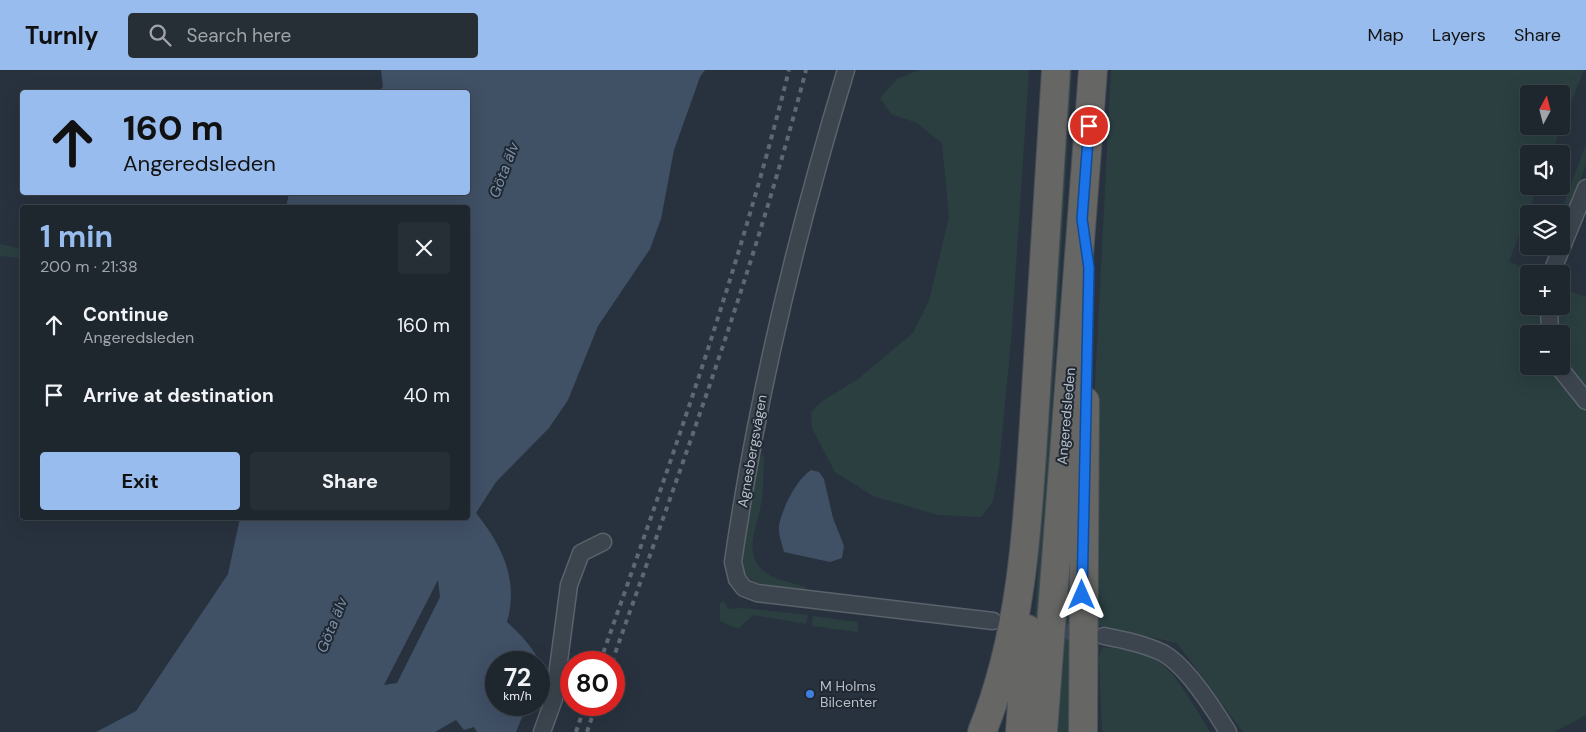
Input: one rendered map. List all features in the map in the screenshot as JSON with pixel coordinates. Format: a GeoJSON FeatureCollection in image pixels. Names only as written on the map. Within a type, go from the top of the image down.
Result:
{"type":"FeatureCollection","features":[{"type":"Feature","properties":{"kind":"highway"},"geometry":{"type":"LineString","coordinates":[[982,732],[1000,684],[1014,628],[1029,494],[1056,70]]}},
{"type":"Feature","properties":{"kind":"highway","name":"Angeredsleden"},"geometry":{"type":"LineString","coordinates":[[1043,732],[1093,70]]}},
{"type":"Feature","properties":{"kind":"highway"},"geometry":{"type":"LineString","coordinates":[[1082,219],[1089,268],[1083,486],[1083,732]]}},
{"type":"Feature","properties":{"kind":"highway"},"geometry":{"type":"LineString","coordinates":[[1020,732],[1030,585],[1029,494]]}},
{"type":"Feature","properties":{"kind":"street","name":"Agnesbergsvägen"},"geometry":{"type":"LineString","coordinates":[[846,70],[788,282],[764,383],[743,494],[734,571],[744,588],[757,593],[993,621]]}},
{"type":"Feature","properties":{"kind":"street"},"geometry":{"type":"LineString","coordinates":[[1555,265],[1586,188]]}},
{"type":"Feature","properties":{"kind":"street"},"geometry":{"type":"LineString","coordinates":[[1565,375],[1586,401]]}},
{"type":"Feature","properties":{"kind":"street"},"geometry":{"type":"LineString","coordinates":[[542,732],[554,699],[569,585],[581,553],[603,542]]}},
{"type":"Feature","properties":{"kind":"street"},"geometry":{"type":"LineString","coordinates":[[1104,636],[1138,643],[1165,654],[1197,685],[1228,732]]}},
{"type":"Feature","properties":{"kind":"green space"},"geometry":{"type":"Polygon","coordinates":[[[919,70],[1029,70],[1011,340],[999,467],[993,501],[981,517],[938,515],[873,496],[835,472],[812,428],[811,412],[821,402],[858,379],[913,333],[929,301],[949,217],[942,143],[917,123],[891,114],[880,98],[897,79],[919,70]]]}},
{"type":"Feature","properties":{"kind":"green space"},"geometry":{"type":"Polygon","coordinates":[[[1068,70],[1072,70],[1040,610],[1028,732],[1068,70]]]}},
{"type":"Feature","properties":{"kind":"green space"},"geometry":{"type":"Polygon","coordinates":[[[1111,70],[1584,70],[1570,106],[1570,85],[1520,85],[1520,135],[1558,135],[1555,145],[1520,145],[1520,195],[1535,195],[1531,205],[1520,205],[1520,233],[1509,261],[1520,267],[1520,315],[1570,315],[1570,291],[1586,297],[1586,715],[1554,732],[1243,732],[1177,643],[1083,622],[1111,70]]]}},
{"type":"Feature","properties":{"kind":"green space"},"geometry":{"type":"Polygon","coordinates":[[[1586,144],[1586,165],[1570,207],[1570,205],[1563,205],[1567,195],[1570,195],[1570,187],[1586,144]]]}},
{"type":"Feature","properties":{"kind":"green space"},"geometry":{"type":"Polygon","coordinates":[[[0,244],[20,249],[20,258],[0,256],[0,244]]]}},
{"type":"Feature","properties":{"kind":"green space"},"geometry":{"type":"Polygon","coordinates":[[[762,455],[764,457],[763,493],[754,531],[754,557],[758,565],[769,575],[805,587],[808,592],[766,587],[751,580],[746,574],[743,553],[745,537],[758,459],[762,455]]]}},
{"type":"Feature","properties":{"kind":"green space"},"geometry":{"type":"Polygon","coordinates":[[[1073,460],[1077,732],[1058,732],[1073,460]]]}},
{"type":"Feature","properties":{"kind":"green space"},"geometry":{"type":"Polygon","coordinates":[[[724,601],[728,609],[742,608],[808,615],[806,624],[753,615],[739,628],[736,628],[720,621],[720,603],[724,601]]]}},
{"type":"Feature","properties":{"kind":"green space"},"geometry":{"type":"Polygon","coordinates":[[[813,616],[857,622],[858,632],[812,626],[813,616]]]}},
{"type":"Feature","properties":{"kind":"green space"},"geometry":{"type":"Polygon","coordinates":[[[1103,647],[1142,654],[1163,665],[1182,687],[1210,732],[1102,732],[1099,656],[1103,647]]]}},
{"type":"Feature","properties":{"kind":"water","name":"Göta älv"},"geometry":{"type":"Polygon","coordinates":[[[381,70],[705,70],[700,77],[674,150],[661,219],[650,249],[598,326],[568,400],[549,428],[496,482],[476,513],[494,538],[506,564],[511,592],[507,622],[534,651],[485,651],[485,716],[523,716],[516,732],[477,732],[474,727],[464,730],[456,720],[435,732],[96,732],[136,711],[228,574],[240,520],[470,520],[470,205],[286,205],[289,195],[470,195],[470,90],[379,90],[383,87],[381,70]],[[438,580],[384,685],[397,683],[440,597],[438,580]]]}},
{"type":"Feature","properties":{"kind":"water"},"geometry":{"type":"Polygon","coordinates":[[[811,470],[819,472],[824,479],[833,518],[844,546],[842,558],[830,562],[784,552],[780,535],[779,525],[787,502],[800,480],[811,470]]]}},
{"type":"Feature","properties":{"kind":"tunnel"},"geometry":{"type":"LineString","coordinates":[[1042,628],[1092,635]]}},
{"type":"Feature","properties":{"kind":"railway"},"geometry":{"type":"LineString","coordinates":[[604,651],[702,368],[748,220],[789,70]]}},
{"type":"Feature","properties":{"kind":"railway"},"geometry":{"type":"LineString","coordinates":[[616,651],[740,294],[786,145],[806,70]]}},
{"type":"Feature","properties":{"kind":"railway"},"geometry":{"type":"LineString","coordinates":[[576,732],[581,716]]}},
{"type":"Feature","properties":{"kind":"railway"},"geometry":{"type":"LineString","coordinates":[[587,732],[592,716]]}},
{"type":"Feature","properties":{"kind":"place","name":"M Holms Bilcenter"},"geometry":{"type":"Point","coordinates":[810,694]}},
{"type":"Feature","properties":{"kind":"route"},"geometry":{"type":"LineString","coordinates":[[1082,595],[1089,268],[1082,219],[1089,126]]}}]}
